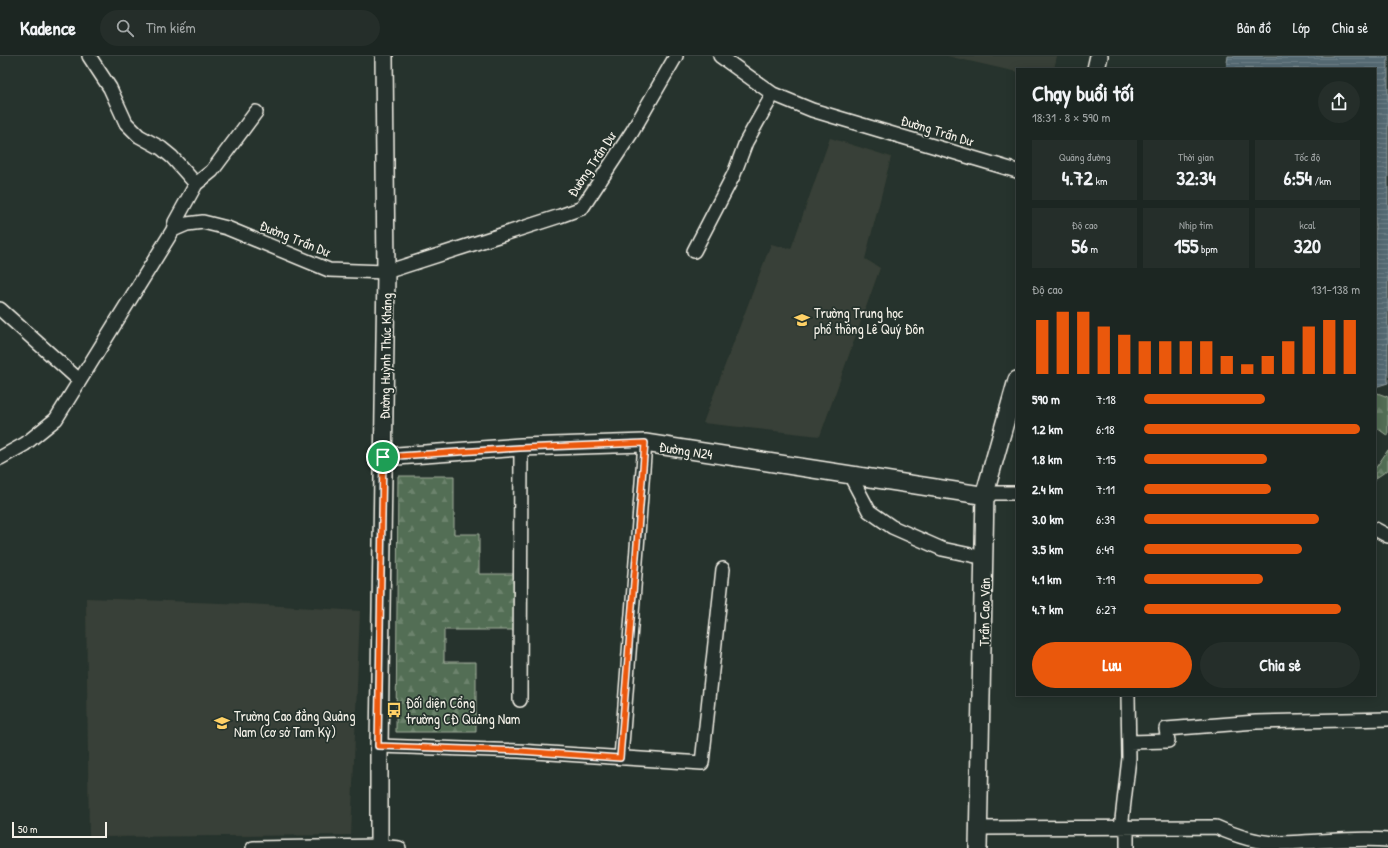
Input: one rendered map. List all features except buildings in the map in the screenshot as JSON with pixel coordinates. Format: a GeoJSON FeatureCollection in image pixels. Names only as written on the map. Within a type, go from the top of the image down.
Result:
{"type":"FeatureCollection","features":[{"type":"Feature","properties":{"kind":"street"},"geometry":{"type":"LineString","coordinates":[[89,56],[110,88],[126,123],[139,136],[162,148],[196,184]]}},
{"type":"Feature","properties":{"kind":"street","name":"Đường Huỳnh Thúc Kháng"},"geometry":{"type":"LineString","coordinates":[[379,847],[378,746],[386,272],[384,56]]}},
{"type":"Feature","properties":{"kind":"street","name":"Đường Trần Dư"},"geometry":{"type":"LineString","coordinates":[[173,230],[187,224],[203,222],[227,228],[329,270],[386,272],[416,264],[582,208],[632,132],[676,56]]}},
{"type":"Feature","properties":{"kind":"street","name":"Đường Trần Dư"},"geometry":{"type":"LineString","coordinates":[[720,56],[773,94],[812,110],[1016,171]]}},
{"type":"Feature","properties":{"kind":"street"},"geometry":{"type":"LineString","coordinates":[[1096,68],[1099,56]]}},
{"type":"Feature","properties":{"kind":"street"},"geometry":{"type":"LineString","coordinates":[[694,251],[734,174],[746,142],[773,94]]}},
{"type":"Feature","properties":{"kind":"street"},"geometry":{"type":"LineString","coordinates":[[0,458],[25,444],[56,419],[173,230],[196,184],[212,171],[256,112]]}},
{"type":"Feature","properties":{"kind":"street"},"geometry":{"type":"LineString","coordinates":[[0,309],[79,380]]}},
{"type":"Feature","properties":{"kind":"street","name":"Trần Cao Vân"},"geometry":{"type":"LineString","coordinates":[[978,848],[986,494],[1016,384]]}},
{"type":"Feature","properties":{"kind":"street"},"geometry":{"type":"LineString","coordinates":[[620,758],[645,443]]}},
{"type":"Feature","properties":{"kind":"street","name":"Đường N24"},"geometry":{"type":"LineString","coordinates":[[383,457],[520,448],[645,443],[850,475],[986,494]]}},
{"type":"Feature","properties":{"kind":"street"},"geometry":{"type":"LineString","coordinates":[[520,448],[520,700]]}},
{"type":"Feature","properties":{"kind":"street"},"geometry":{"type":"LineString","coordinates":[[850,475],[869,511],[892,527],[942,548],[985,558]]}},
{"type":"Feature","properties":{"kind":"street"},"geometry":{"type":"LineString","coordinates":[[986,494],[1016,493]]}},
{"type":"Feature","properties":{"kind":"street"},"geometry":{"type":"LineString","coordinates":[[1376,530],[1388,536]]}},
{"type":"Feature","properties":{"kind":"street"},"geometry":{"type":"LineString","coordinates":[[378,746],[519,751],[702,763],[723,569]]}},
{"type":"Feature","properties":{"kind":"street"},"geometry":{"type":"LineString","coordinates":[[1127,848],[1124,828],[1129,758],[1128,696]]}},
{"type":"Feature","properties":{"kind":"street"},"geometry":{"type":"LineString","coordinates":[[1129,742],[1168,741],[1166,729],[1256,722],[1388,719]]}},
{"type":"Feature","properties":{"kind":"street"},"geometry":{"type":"LineString","coordinates":[[978,828],[1216,827],[1233,834],[1274,843],[1362,838],[1388,840]]}},
{"type":"Feature","properties":{"kind":"street"},"geometry":{"type":"LineString","coordinates":[[253,848],[399,848]]}},
{"type":"Feature","properties":{"kind":"shaded area"},"geometry":{"type":"Polygon","coordinates":[[[947,56],[1057,56],[1054,68],[1016,68],[1016,72],[947,56]]]}},
{"type":"Feature","properties":{"kind":"shaded area","name":"Trường Trung học phổ thông Lê Quý Đôn"},"geometry":{"type":"Polygon","coordinates":[[[830,138],[891,157],[865,259],[880,268],[820,436],[703,423],[771,244],[791,249],[830,138]]]}},
{"type":"Feature","properties":{"kind":"shaded area","name":"Trường Cao đẳng Quảng Nam (cơ sở Tam Kỳ)"},"geometry":{"type":"Polygon","coordinates":[[[86,598],[247,604],[360,611],[351,835],[89,837],[86,598]]]}},
{"type":"Feature","properties":{"kind":"green space"},"geometry":{"type":"Polygon","coordinates":[[[1376,392],[1388,397],[1388,436],[1377,428],[1376,431],[1376,392]]]}},
{"type":"Feature","properties":{"kind":"green space"},"geometry":{"type":"Polygon","coordinates":[[[1388,450],[1388,470],[1376,478],[1376,468],[1388,450]]]}},
{"type":"Feature","properties":{"kind":"green space"},"geometry":{"type":"Polygon","coordinates":[[[398,476],[454,476],[454,534],[479,534],[479,574],[518,574],[518,630],[444,630],[444,662],[476,662],[476,732],[396,732],[398,476]]]}},
{"type":"Feature","properties":{"kind":"water"},"geometry":{"type":"Polygon","coordinates":[[[1228,56],[1388,56],[1388,383],[1376,387],[1376,68],[1226,68],[1228,56]]]}},
{"type":"Feature","properties":{"kind":"place","name":"Trường Trung học phổ thông Lê Quý Đôn"},"geometry":{"type":"Point","coordinates":[802,320]}},
{"type":"Feature","properties":{"kind":"place","name":"Đối diện Cổng trường CĐ Quảng Nam"},"geometry":{"type":"Point","coordinates":[394,710]}},
{"type":"Feature","properties":{"kind":"place","name":"Trường Cao đẳng Quảng Nam (cơ sở Tam Kỳ)"},"geometry":{"type":"Point","coordinates":[222,723]}},
{"type":"Feature","properties":{"kind":"route"},"geometry":{"type":"LineString","coordinates":[[645,443],[620,758],[519,751],[378,746],[383,457],[520,448],[645,443]]}}]}
